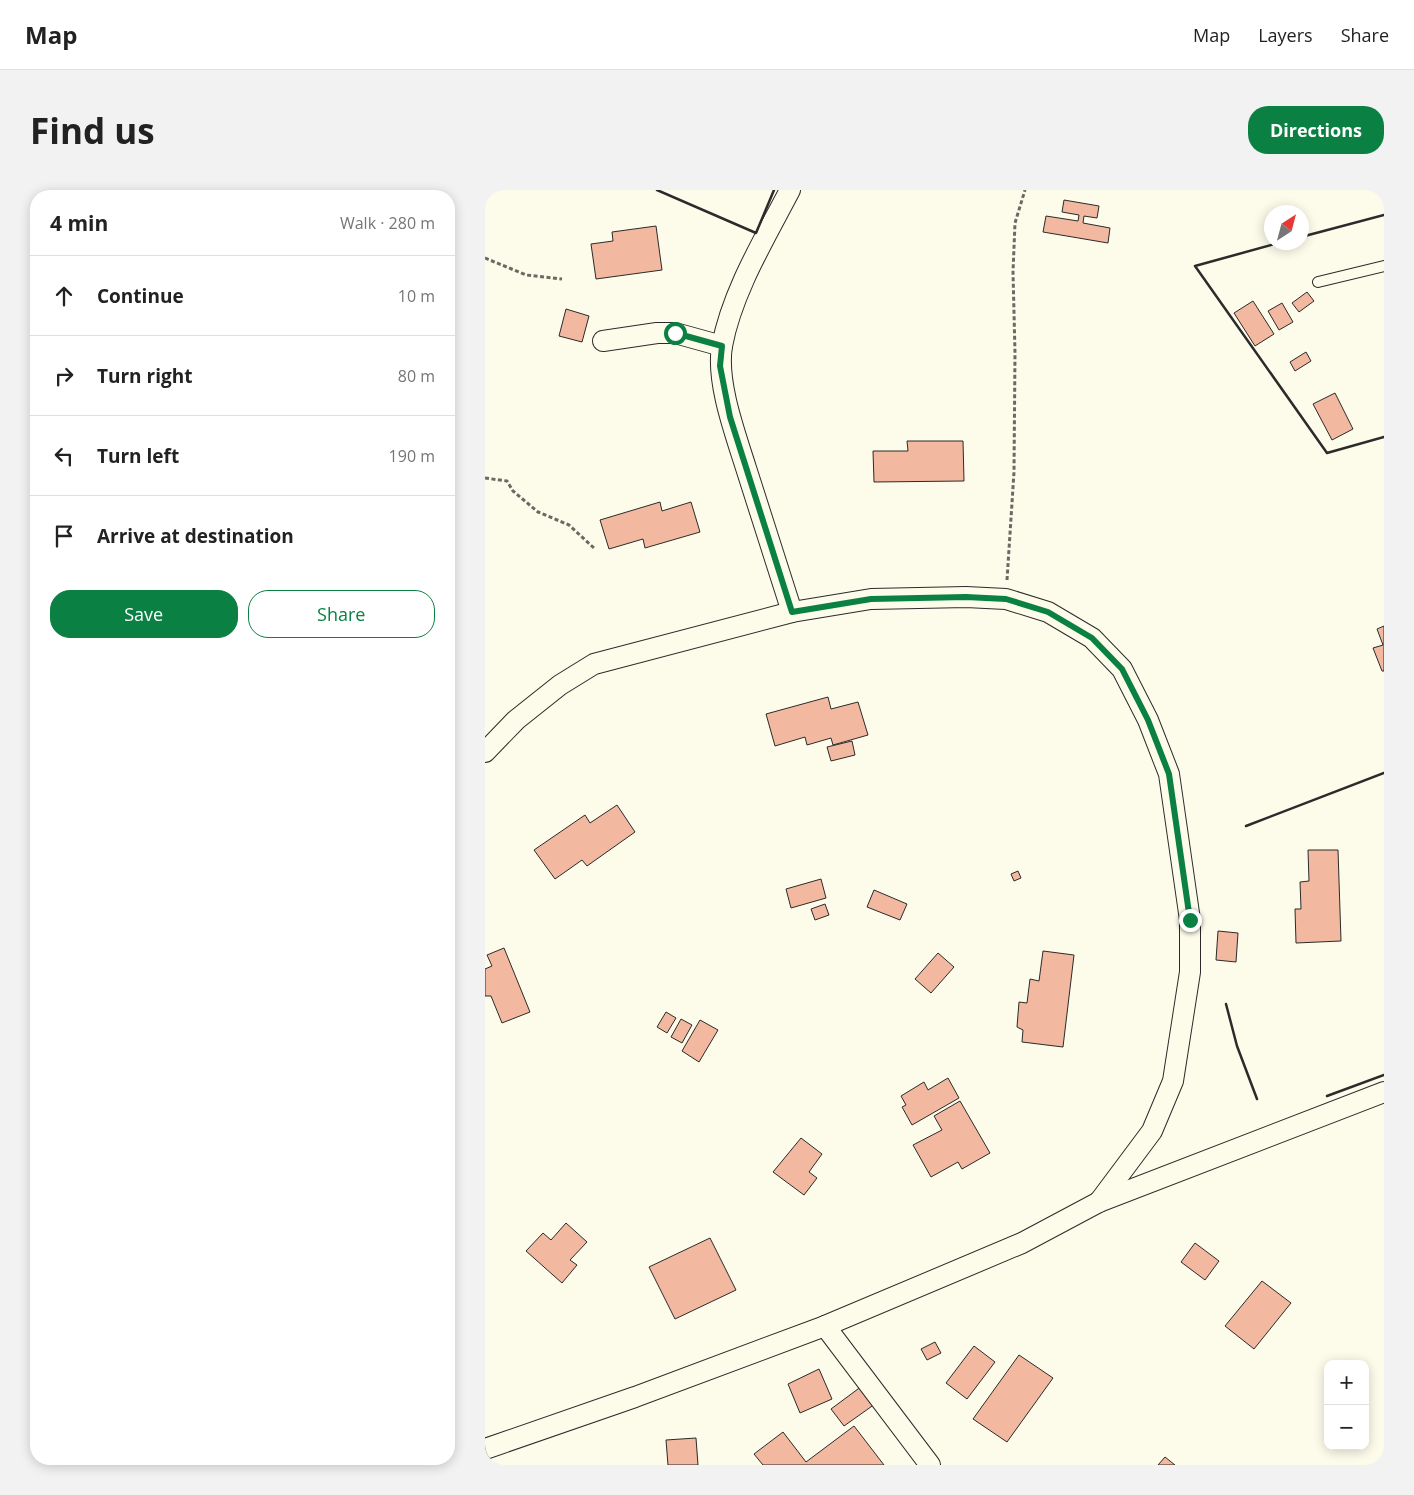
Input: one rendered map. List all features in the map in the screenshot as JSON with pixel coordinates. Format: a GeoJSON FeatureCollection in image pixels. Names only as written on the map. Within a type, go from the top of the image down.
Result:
{"type":"FeatureCollection","features":[{"type":"Feature","properties":{"kind":"street"},"geometry":{"type":"LineString","coordinates":[[790,190],[735,301],[722,346],[720,366],[730,417],[792,612]]}},
{"type":"Feature","properties":{"kind":"street"},"geometry":{"type":"LineString","coordinates":[[603,341],[657,333],[675,333],[722,346]]}},
{"type":"Feature","properties":{"kind":"street"},"geometry":{"type":"LineString","coordinates":[[485,752],[516,720],[560,685],[594,664],[792,612],[871,599],[966,597],[1006,599],[1048,612],[1092,638],[1122,669],[1148,720],[1169,774],[1190,920],[1190,972],[1173,1082],[1151,1131],[1099,1202]]}},
{"type":"Feature","properties":{"kind":"street"},"geometry":{"type":"LineString","coordinates":[[485,1449],[825,1326],[1022,1244],[1099,1202],[1384,1092]]}},
{"type":"Feature","properties":{"kind":"street"},"geometry":{"type":"LineString","coordinates":[[825,1326],[930,1465]]}},
{"type":"Feature","properties":{"kind":"lane"},"geometry":{"type":"LineString","coordinates":[[1318,282],[1384,266]]}},
{"type":"Feature","properties":{"kind":"path"},"geometry":{"type":"LineString","coordinates":[[1006,599],[1014,472],[1014,233],[1015,223],[1025,190]]}},
{"type":"Feature","properties":{"kind":"path"},"geometry":{"type":"LineString","coordinates":[[485,258],[526,275],[562,279]]}},
{"type":"Feature","properties":{"kind":"path"},"geometry":{"type":"LineString","coordinates":[[485,478],[507,481],[513,491],[538,512],[569,525],[595,549]]}},
{"type":"Feature","properties":{"kind":"building"},"geometry":{"type":"Polygon","coordinates":[[[1064,200],[1099,206],[1097,218],[1084,216],[1083,223],[1110,228],[1108,243],[1043,232],[1046,216],[1078,221],[1079,215],[1062,212],[1064,200]]]}},
{"type":"Feature","properties":{"kind":"building"},"geometry":{"type":"Polygon","coordinates":[[[656,226],[662,270],[596,279],[591,244],[613,241],[612,232],[656,226]]]}},
{"type":"Feature","properties":{"kind":"building"},"geometry":{"type":"Polygon","coordinates":[[[1307,292],[1314,301],[1299,312],[1292,303],[1307,292]]]}},
{"type":"Feature","properties":{"kind":"building"},"geometry":{"type":"Polygon","coordinates":[[[1253,301],[1274,334],[1255,346],[1234,313],[1253,301]]]}},
{"type":"Feature","properties":{"kind":"building"},"geometry":{"type":"Polygon","coordinates":[[[1282,303],[1293,322],[1279,330],[1268,311],[1282,303]]]}},
{"type":"Feature","properties":{"kind":"building"},"geometry":{"type":"Polygon","coordinates":[[[566,309],[589,316],[582,342],[559,336],[566,309]]]}},
{"type":"Feature","properties":{"kind":"building"},"geometry":{"type":"Polygon","coordinates":[[[1306,352],[1311,361],[1295,371],[1290,362],[1306,352]]]}},
{"type":"Feature","properties":{"kind":"building"},"geometry":{"type":"Polygon","coordinates":[[[1335,393],[1353,429],[1332,440],[1313,404],[1335,393]]]}},
{"type":"Feature","properties":{"kind":"building"},"geometry":{"type":"Polygon","coordinates":[[[907,441],[963,441],[964,481],[874,482],[873,451],[908,451],[907,441]]]}},
{"type":"Feature","properties":{"kind":"building"},"geometry":{"type":"Polygon","coordinates":[[[660,502],[662,511],[691,502],[700,532],[645,548],[643,539],[609,549],[600,520],[660,502]]]}},
{"type":"Feature","properties":{"kind":"building"},"geometry":{"type":"Polygon","coordinates":[[[1384,626],[1384,671],[1382,671],[1373,648],[1383,645],[1377,629],[1384,626]]]}},
{"type":"Feature","properties":{"kind":"building"},"geometry":{"type":"Polygon","coordinates":[[[828,697],[831,709],[858,702],[868,735],[833,745],[831,738],[807,745],[805,737],[775,746],[766,714],[828,697]]]}},
{"type":"Feature","properties":{"kind":"building"},"geometry":{"type":"Polygon","coordinates":[[[852,741],[855,755],[831,761],[827,747],[852,741]]]}},
{"type":"Feature","properties":{"kind":"building"},"geometry":{"type":"Polygon","coordinates":[[[617,805],[635,832],[587,866],[582,860],[555,879],[534,850],[585,815],[590,823],[617,805]]]}},
{"type":"Feature","properties":{"kind":"building"},"geometry":{"type":"Polygon","coordinates":[[[1308,850],[1338,850],[1341,941],[1296,943],[1295,909],[1301,909],[1300,882],[1309,881],[1308,850]]]}},
{"type":"Feature","properties":{"kind":"building"},"geometry":{"type":"Polygon","coordinates":[[[1018,871],[1021,878],[1014,881],[1011,874],[1018,871]]]}},
{"type":"Feature","properties":{"kind":"building"},"geometry":{"type":"Polygon","coordinates":[[[821,879],[826,898],[791,908],[786,889],[821,879]]]}},
{"type":"Feature","properties":{"kind":"building"},"geometry":{"type":"Polygon","coordinates":[[[874,890],[907,904],[900,920],[867,907],[874,890]]]}},
{"type":"Feature","properties":{"kind":"building"},"geometry":{"type":"Polygon","coordinates":[[[825,904],[829,915],[815,920],[811,909],[825,904]]]}},
{"type":"Feature","properties":{"kind":"building"},"geometry":{"type":"Polygon","coordinates":[[[1218,931],[1238,933],[1236,962],[1216,960],[1218,931]]]}},
{"type":"Feature","properties":{"kind":"building"},"geometry":{"type":"Polygon","coordinates":[[[504,948],[530,1012],[502,1023],[491,996],[485,996],[485,969],[492,966],[487,955],[504,948]]]}},
{"type":"Feature","properties":{"kind":"building"},"geometry":{"type":"Polygon","coordinates":[[[1043,951],[1074,955],[1063,1047],[1022,1042],[1023,1030],[1017,1027],[1019,1002],[1027,1003],[1030,979],[1039,981],[1043,951]]]}},
{"type":"Feature","properties":{"kind":"building"},"geometry":{"type":"Polygon","coordinates":[[[938,953],[954,967],[931,993],[915,979],[938,953]]]}},
{"type":"Feature","properties":{"kind":"building"},"geometry":{"type":"Polygon","coordinates":[[[666,1012],[676,1018],[667,1033],[657,1027],[666,1012]]]}},
{"type":"Feature","properties":{"kind":"building"},"geometry":{"type":"Polygon","coordinates":[[[681,1019],[692,1025],[682,1043],[671,1037],[681,1019]]]}},
{"type":"Feature","properties":{"kind":"building"},"geometry":{"type":"Polygon","coordinates":[[[700,1020],[718,1030],[699,1062],[682,1051],[700,1020]]]}},
{"type":"Feature","properties":{"kind":"building"},"geometry":{"type":"Polygon","coordinates":[[[948,1078],[959,1098],[912,1125],[902,1107],[906,1105],[901,1096],[924,1082],[928,1090],[948,1078]]]}},
{"type":"Feature","properties":{"kind":"building"},"geometry":{"type":"Polygon","coordinates":[[[960,1101],[990,1153],[962,1169],[958,1162],[931,1177],[913,1145],[942,1130],[934,1116],[960,1101]]]}},
{"type":"Feature","properties":{"kind":"building"},"geometry":{"type":"Polygon","coordinates":[[[801,1138],[822,1154],[809,1172],[817,1178],[804,1195],[773,1172],[801,1138]]]}},
{"type":"Feature","properties":{"kind":"building"},"geometry":{"type":"Polygon","coordinates":[[[566,1223],[587,1242],[570,1260],[577,1265],[562,1283],[526,1251],[543,1233],[551,1240],[566,1223]]]}},
{"type":"Feature","properties":{"kind":"building"},"geometry":{"type":"Polygon","coordinates":[[[710,1238],[736,1290],[675,1319],[649,1267],[710,1238]]]}},
{"type":"Feature","properties":{"kind":"building"},"geometry":{"type":"Polygon","coordinates":[[[1195,1243],[1219,1261],[1205,1280],[1181,1262],[1195,1243]]]}},
{"type":"Feature","properties":{"kind":"building"},"geometry":{"type":"Polygon","coordinates":[[[1262,1281],[1291,1303],[1254,1349],[1225,1326],[1262,1281]]]}},
{"type":"Feature","properties":{"kind":"building"},"geometry":{"type":"Polygon","coordinates":[[[935,1342],[941,1353],[927,1360],[921,1349],[935,1342]]]}},
{"type":"Feature","properties":{"kind":"building"},"geometry":{"type":"Polygon","coordinates":[[[974,1346],[995,1362],[967,1399],[946,1383],[974,1346]]]}},
{"type":"Feature","properties":{"kind":"building"},"geometry":{"type":"Polygon","coordinates":[[[1019,1355],[1053,1378],[1007,1442],[973,1419],[1019,1355]]]}},
{"type":"Feature","properties":{"kind":"building"},"geometry":{"type":"Polygon","coordinates":[[[819,1369],[832,1399],[800,1413],[788,1384],[819,1369]]]}},
{"type":"Feature","properties":{"kind":"building"},"geometry":{"type":"Polygon","coordinates":[[[862,1386],[875,1404],[844,1426],[831,1409],[862,1386]]]}},
{"type":"Feature","properties":{"kind":"building"},"geometry":{"type":"Polygon","coordinates":[[[854,1426],[884,1465],[763,1465],[754,1454],[783,1432],[806,1462],[854,1426]]]}},
{"type":"Feature","properties":{"kind":"building"},"geometry":{"type":"Polygon","coordinates":[[[696,1438],[698,1465],[668,1465],[666,1440],[696,1438]]]}},
{"type":"Feature","properties":{"kind":"building"},"geometry":{"type":"Polygon","coordinates":[[[1165,1457],[1175,1465],[1158,1465],[1165,1457]]]}},
{"type":"Feature","properties":{"kind":"wall"},"geometry":{"type":"LineString","coordinates":[[657,190],[756,233],[774,190]]}},
{"type":"Feature","properties":{"kind":"wall"},"geometry":{"type":"LineString","coordinates":[[1309,235],[1384,215]]}},
{"type":"Feature","properties":{"kind":"wall"},"geometry":{"type":"LineString","coordinates":[[1264,247],[1195,266],[1327,453],[1384,437]]}},
{"type":"Feature","properties":{"kind":"wall"},"geometry":{"type":"LineString","coordinates":[[1246,826],[1384,773]]}},
{"type":"Feature","properties":{"kind":"wall"},"geometry":{"type":"LineString","coordinates":[[1226,1004],[1237,1046],[1257,1099]]}},
{"type":"Feature","properties":{"kind":"wall"},"geometry":{"type":"LineString","coordinates":[[1327,1096],[1384,1075]]}},
{"type":"Feature","properties":{"kind":"route"},"geometry":{"type":"LineString","coordinates":[[675,333],[722,346],[720,366],[730,417],[792,612],[871,599],[966,597],[1006,599],[1048,612],[1092,638],[1122,669],[1148,720],[1169,774],[1190,920]]}}]}
